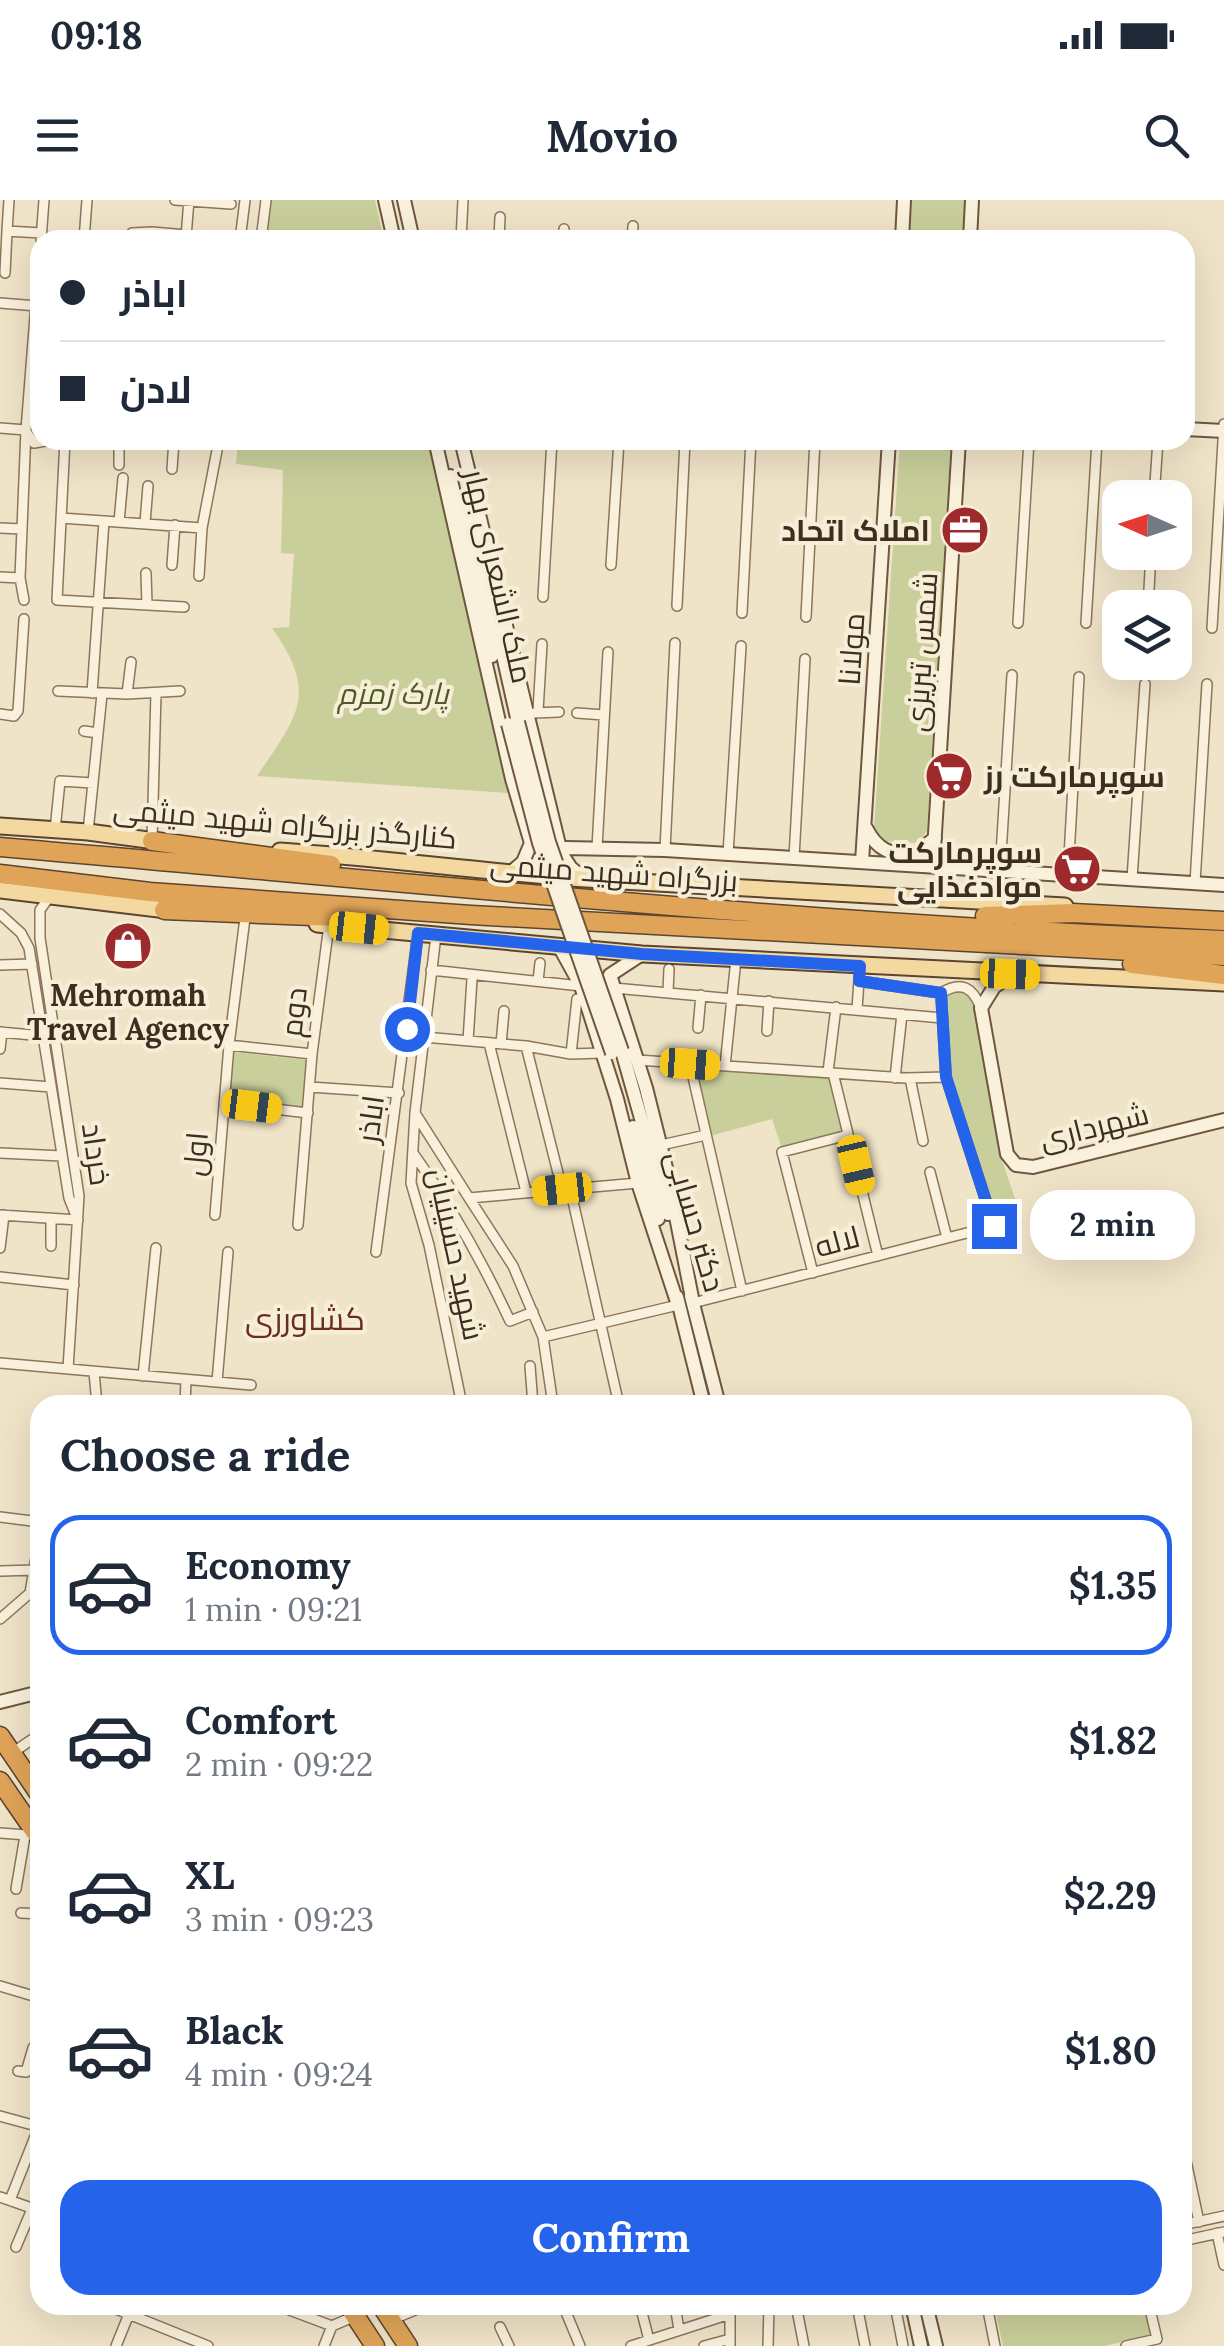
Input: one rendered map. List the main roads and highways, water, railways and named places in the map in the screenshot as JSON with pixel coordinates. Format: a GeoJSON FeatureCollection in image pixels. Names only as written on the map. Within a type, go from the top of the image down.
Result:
{"type":"FeatureCollection","features":[{"type":"Feature","properties":{"kind":"highway"},"geometry":{"type":"LineString","coordinates":[[152,841],[415,876],[474,889]]}},
{"type":"Feature","properties":{"kind":"highway","name":"بزرگراه شهید میثمی"},"geometry":{"type":"LineString","coordinates":[[0,847],[868,928],[1224,956]]}},
{"type":"Feature","properties":{"kind":"highway","name":"بزرگراه شهید میثمی"},"geometry":{"type":"LineString","coordinates":[[0,874],[150,892],[472,915],[1224,940]]}},
{"type":"Feature","properties":{"kind":"highway"},"geometry":{"type":"LineString","coordinates":[[164,910],[355,918],[472,915]]}},
{"type":"Feature","properties":{"kind":"highway"},"geometry":{"type":"LineString","coordinates":[[868,928],[1074,913],[1224,921]]}},
{"type":"Feature","properties":{"kind":"highway"},"geometry":{"type":"LineString","coordinates":[[868,928],[904,944],[1224,975]]}},
{"type":"Feature","properties":{"kind":"highway"},"geometry":{"type":"LineString","coordinates":[[0,1736],[30,1780]]}},
{"type":"Feature","properties":{"kind":"highway"},"geometry":{"type":"LineString","coordinates":[[0,1780],[30,1830]]}},
{"type":"Feature","properties":{"kind":"highway"},"geometry":{"type":"LineString","coordinates":[[355,2315],[375,2346]]}},
{"type":"Feature","properties":{"kind":"highway"},"geometry":{"type":"LineString","coordinates":[[387,2315],[408,2346]]}},
{"type":"Feature","properties":{"kind":"main road"},"geometry":{"type":"LineString","coordinates":[[385,200],[392,230]]}},
{"type":"Feature","properties":{"kind":"main road"},"geometry":{"type":"LineString","coordinates":[[404,200],[411,230]]}},
{"type":"Feature","properties":{"kind":"main road"},"geometry":{"type":"LineString","coordinates":[[903,230],[904,200]]}},
{"type":"Feature","properties":{"kind":"main road"},"geometry":{"type":"LineString","coordinates":[[968,230],[972,200]]}},
{"type":"Feature","properties":{"kind":"main road"},"geometry":{"type":"LineString","coordinates":[[903,222],[907,230]]}},
{"type":"Feature","properties":{"kind":"main road"},"geometry":{"type":"LineString","coordinates":[[1195,429],[1224,429]]}},
{"type":"Feature","properties":{"kind":"main road"},"geometry":{"type":"LineString","coordinates":[[440,450],[503,740],[531,843],[523,862],[509,874]]}},
{"type":"Feature","properties":{"kind":"main road","name":"ملک الشعرای بهار"},"geometry":{"type":"LineString","coordinates":[[441,450],[523,719]]}},
{"type":"Feature","properties":{"kind":"main road","name":"ملک الشعرای بهار"},"geometry":{"type":"LineString","coordinates":[[460,450],[523,719]]}},
{"type":"Feature","properties":{"kind":"main road","name":"مولانا"},"geometry":{"type":"LineString","coordinates":[[862,862],[888,450]]}},
{"type":"Feature","properties":{"kind":"main road","name":"شمس تبریزی"},"geometry":{"type":"LineString","coordinates":[[933,866],[958,450]]}},
{"type":"Feature","properties":{"kind":"main road"},"geometry":{"type":"LineString","coordinates":[[523,719],[562,845],[571,868],[585,879]]}},
{"type":"Feature","properties":{"kind":"main road"},"geometry":{"type":"LineString","coordinates":[[523,719],[539,843],[612,1052],[638,1183],[678,1305]]}},
{"type":"Feature","properties":{"kind":"main road","name":"کنارگذر بزرگراه شهید میثمی"},"geometry":{"type":"LineString","coordinates":[[0,826],[416,861],[509,874],[932,901],[1224,913]]}},
{"type":"Feature","properties":{"kind":"main road"},"geometry":{"type":"LineString","coordinates":[[864,826],[878,846],[890,853],[915,854],[935,838]]}},
{"type":"Feature","properties":{"kind":"main road"},"geometry":{"type":"LineString","coordinates":[[531,843],[542,848],[562,845],[665,850],[1224,885]]}},
{"type":"Feature","properties":{"kind":"main road"},"geometry":{"type":"LineString","coordinates":[[0,890],[245,918],[736,959],[860,974],[1010,974],[1224,983]]}},
{"type":"Feature","properties":{"kind":"main road"},"geometry":{"type":"LineString","coordinates":[[560,946],[612,1052]]}},
{"type":"Feature","properties":{"kind":"main road"},"geometry":{"type":"LineString","coordinates":[[612,981],[642,954]]}},
{"type":"Feature","properties":{"kind":"main road"},"geometry":{"type":"LineString","coordinates":[[579,988],[593,968],[612,981],[661,1146],[694,1303]]}},
{"type":"Feature","properties":{"kind":"main road","name":"شهرداری"},"geometry":{"type":"LineString","coordinates":[[1010,974],[994,987],[981,1008],[1007,1154],[1016,1166],[1034,1167],[1224,1120]]}},
{"type":"Feature","properties":{"kind":"main road","name":"دکتر حسابی"},"geometry":{"type":"LineString","coordinates":[[612,1052],[694,1303],[717,1395]]}},
{"type":"Feature","properties":{"kind":"main road","name":"دکتر حسابی"},"geometry":{"type":"LineString","coordinates":[[612,1052],[653,1197],[701,1395]]}},
{"type":"Feature","properties":{"kind":"main road"},"geometry":{"type":"LineString","coordinates":[[0,1702],[30,1694]]}},
{"type":"Feature","properties":{"kind":"main road"},"geometry":{"type":"LineString","coordinates":[[914,2315],[921,2346]]}},
{"type":"Feature","properties":{"kind":"main road"},"geometry":{"type":"LineString","coordinates":[[929,2315],[936,2346]]}},
{"type":"Feature","properties":{"kind":"main road"},"geometry":{"type":"LineString","coordinates":[[932,2328],[933,2315]]}},
{"type":"Feature","properties":{"kind":"place","name":"املاک اتحاد"},"geometry":{"type":"Point","coordinates":[965,530]}},
{"type":"Feature","properties":{"kind":"place","name":"سوپرمارکت رز"},"geometry":{"type":"Point","coordinates":[949,776]}},
{"type":"Feature","properties":{"kind":"place","name":"سوپرمارکت موادغذایی"},"geometry":{"type":"Point","coordinates":[1077,869]}},
{"type":"Feature","properties":{"kind":"place","name":"Mehromah Travel Agency"},"geometry":{"type":"Point","coordinates":[128,946]}},
{"type":"Feature","properties":{"kind":"district","name":"کشاورزی"},"geometry":{"type":"Point","coordinates":[305,1318]}},
{"type":"Feature","properties":{"kind":"park label","name":"پارک زمزم"},"geometry":{"type":"Point","coordinates":[393,693]}}]}
